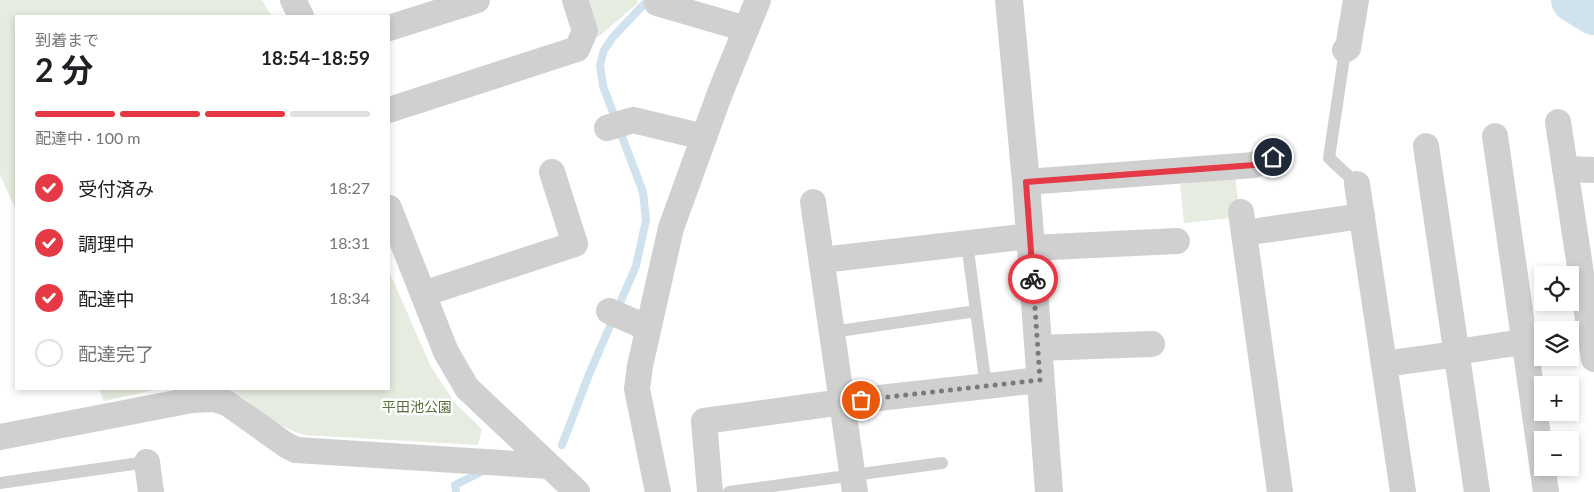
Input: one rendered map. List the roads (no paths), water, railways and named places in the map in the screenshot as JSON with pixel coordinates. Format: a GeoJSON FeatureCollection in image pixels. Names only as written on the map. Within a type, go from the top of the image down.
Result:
{"type":"FeatureCollection","features":[{"type":"Feature","properties":{"kind":"street"},"geometry":{"type":"LineString","coordinates":[[293,0],[300,15]]}},
{"type":"Feature","properties":{"kind":"street"},"geometry":{"type":"LineString","coordinates":[[390,28],[477,0]]}},
{"type":"Feature","properties":{"kind":"street"},"geometry":{"type":"LineString","coordinates":[[390,110],[578,50],[585,31],[576,0]]}},
{"type":"Feature","properties":{"kind":"street"},"geometry":{"type":"LineString","coordinates":[[658,492],[637,389],[629,320],[671,228],[704,137],[758,0]]}},
{"type":"Feature","properties":{"kind":"street"},"geometry":{"type":"LineString","coordinates":[[1009,0],[1026,182],[1048,492]]}},
{"type":"Feature","properties":{"kind":"street"},"geometry":{"type":"LineString","coordinates":[[1345,50],[1348,48],[1356,0]]}},
{"type":"Feature","properties":{"kind":"street"},"geometry":{"type":"LineString","coordinates":[[657,3],[746,29]]}},
{"type":"Feature","properties":{"kind":"street"},"geometry":{"type":"LineString","coordinates":[[607,128],[633,120],[704,137]]}},
{"type":"Feature","properties":{"kind":"street"},"geometry":{"type":"LineString","coordinates":[[1558,122],[1585,333],[1594,360]]}},
{"type":"Feature","properties":{"kind":"street"},"geometry":{"type":"LineString","coordinates":[[1495,136],[1533,340],[1546,492]]}},
{"type":"Feature","properties":{"kind":"street"},"geometry":{"type":"LineString","coordinates":[[1426,146],[1477,492]]}},
{"type":"Feature","properties":{"kind":"street"},"geometry":{"type":"LineString","coordinates":[[1026,182],[1254,165],[1273,157]]}},
{"type":"Feature","properties":{"kind":"street"},"geometry":{"type":"LineString","coordinates":[[1565,169],[1594,170]]}},
{"type":"Feature","properties":{"kind":"street"},"geometry":{"type":"LineString","coordinates":[[423,294],[575,244],[552,172]]}},
{"type":"Feature","properties":{"kind":"street"},"geometry":{"type":"LineString","coordinates":[[1357,184],[1403,492]]}},
{"type":"Feature","properties":{"kind":"street"},"geometry":{"type":"LineString","coordinates":[[813,202],[854,484]]}},
{"type":"Feature","properties":{"kind":"street"},"geometry":{"type":"LineString","coordinates":[[390,211],[446,352],[467,388],[577,492]]}},
{"type":"Feature","properties":{"kind":"street"},"geometry":{"type":"LineString","coordinates":[[1280,492],[1243,222],[1362,216]]}},
{"type":"Feature","properties":{"kind":"street"},"geometry":{"type":"LineString","coordinates":[[822,260],[967,243],[1177,241]]}},
{"type":"Feature","properties":{"kind":"street"},"geometry":{"type":"LineString","coordinates":[[1384,364],[1533,340]]}},
{"type":"Feature","properties":{"kind":"street"},"geometry":{"type":"LineString","coordinates":[[1038,348],[1152,344]]}},
{"type":"Feature","properties":{"kind":"street"},"geometry":{"type":"LineString","coordinates":[[710,492],[704,420],[1040,380]]}},
{"type":"Feature","properties":{"kind":"street"},"geometry":{"type":"LineString","coordinates":[[0,437],[192,400],[214,399],[227,403],[296,450],[549,466]]}},
{"type":"Feature","properties":{"kind":"street"},"geometry":{"type":"LineString","coordinates":[[147,462],[151,492]]}},
{"type":"Feature","properties":{"kind":"lane"},"geometry":{"type":"LineString","coordinates":[[1345,50],[1329,158],[1357,184]]}},
{"type":"Feature","properties":{"kind":"lane"},"geometry":{"type":"LineString","coordinates":[[967,243],[986,387]]}},
{"type":"Feature","properties":{"kind":"lane"},"geometry":{"type":"LineString","coordinates":[[832,332],[976,311]]}},
{"type":"Feature","properties":{"kind":"lane"},"geometry":{"type":"LineString","coordinates":[[0,483],[147,462]]}},
{"type":"Feature","properties":{"kind":"lane"},"geometry":{"type":"LineString","coordinates":[[730,492],[854,484],[942,463]]}},
{"type":"Feature","properties":{"kind":"waterway"},"geometry":{"type":"LineString","coordinates":[[562,445],[590,372],[636,266],[646,220],[643,192],[603,86],[600,65],[604,50],[613,37],[648,0]]}},
{"type":"Feature","properties":{"kind":"waterway"},"geometry":{"type":"LineString","coordinates":[[1573,0],[1594,13]]}},
{"type":"Feature","properties":{"kind":"waterway"},"geometry":{"type":"LineString","coordinates":[[456,492],[455,485],[483,471]]}},
{"type":"Feature","properties":{"kind":"park label","name":"平田池公園"},"geometry":{"type":"Point","coordinates":[417,407]}}]}
